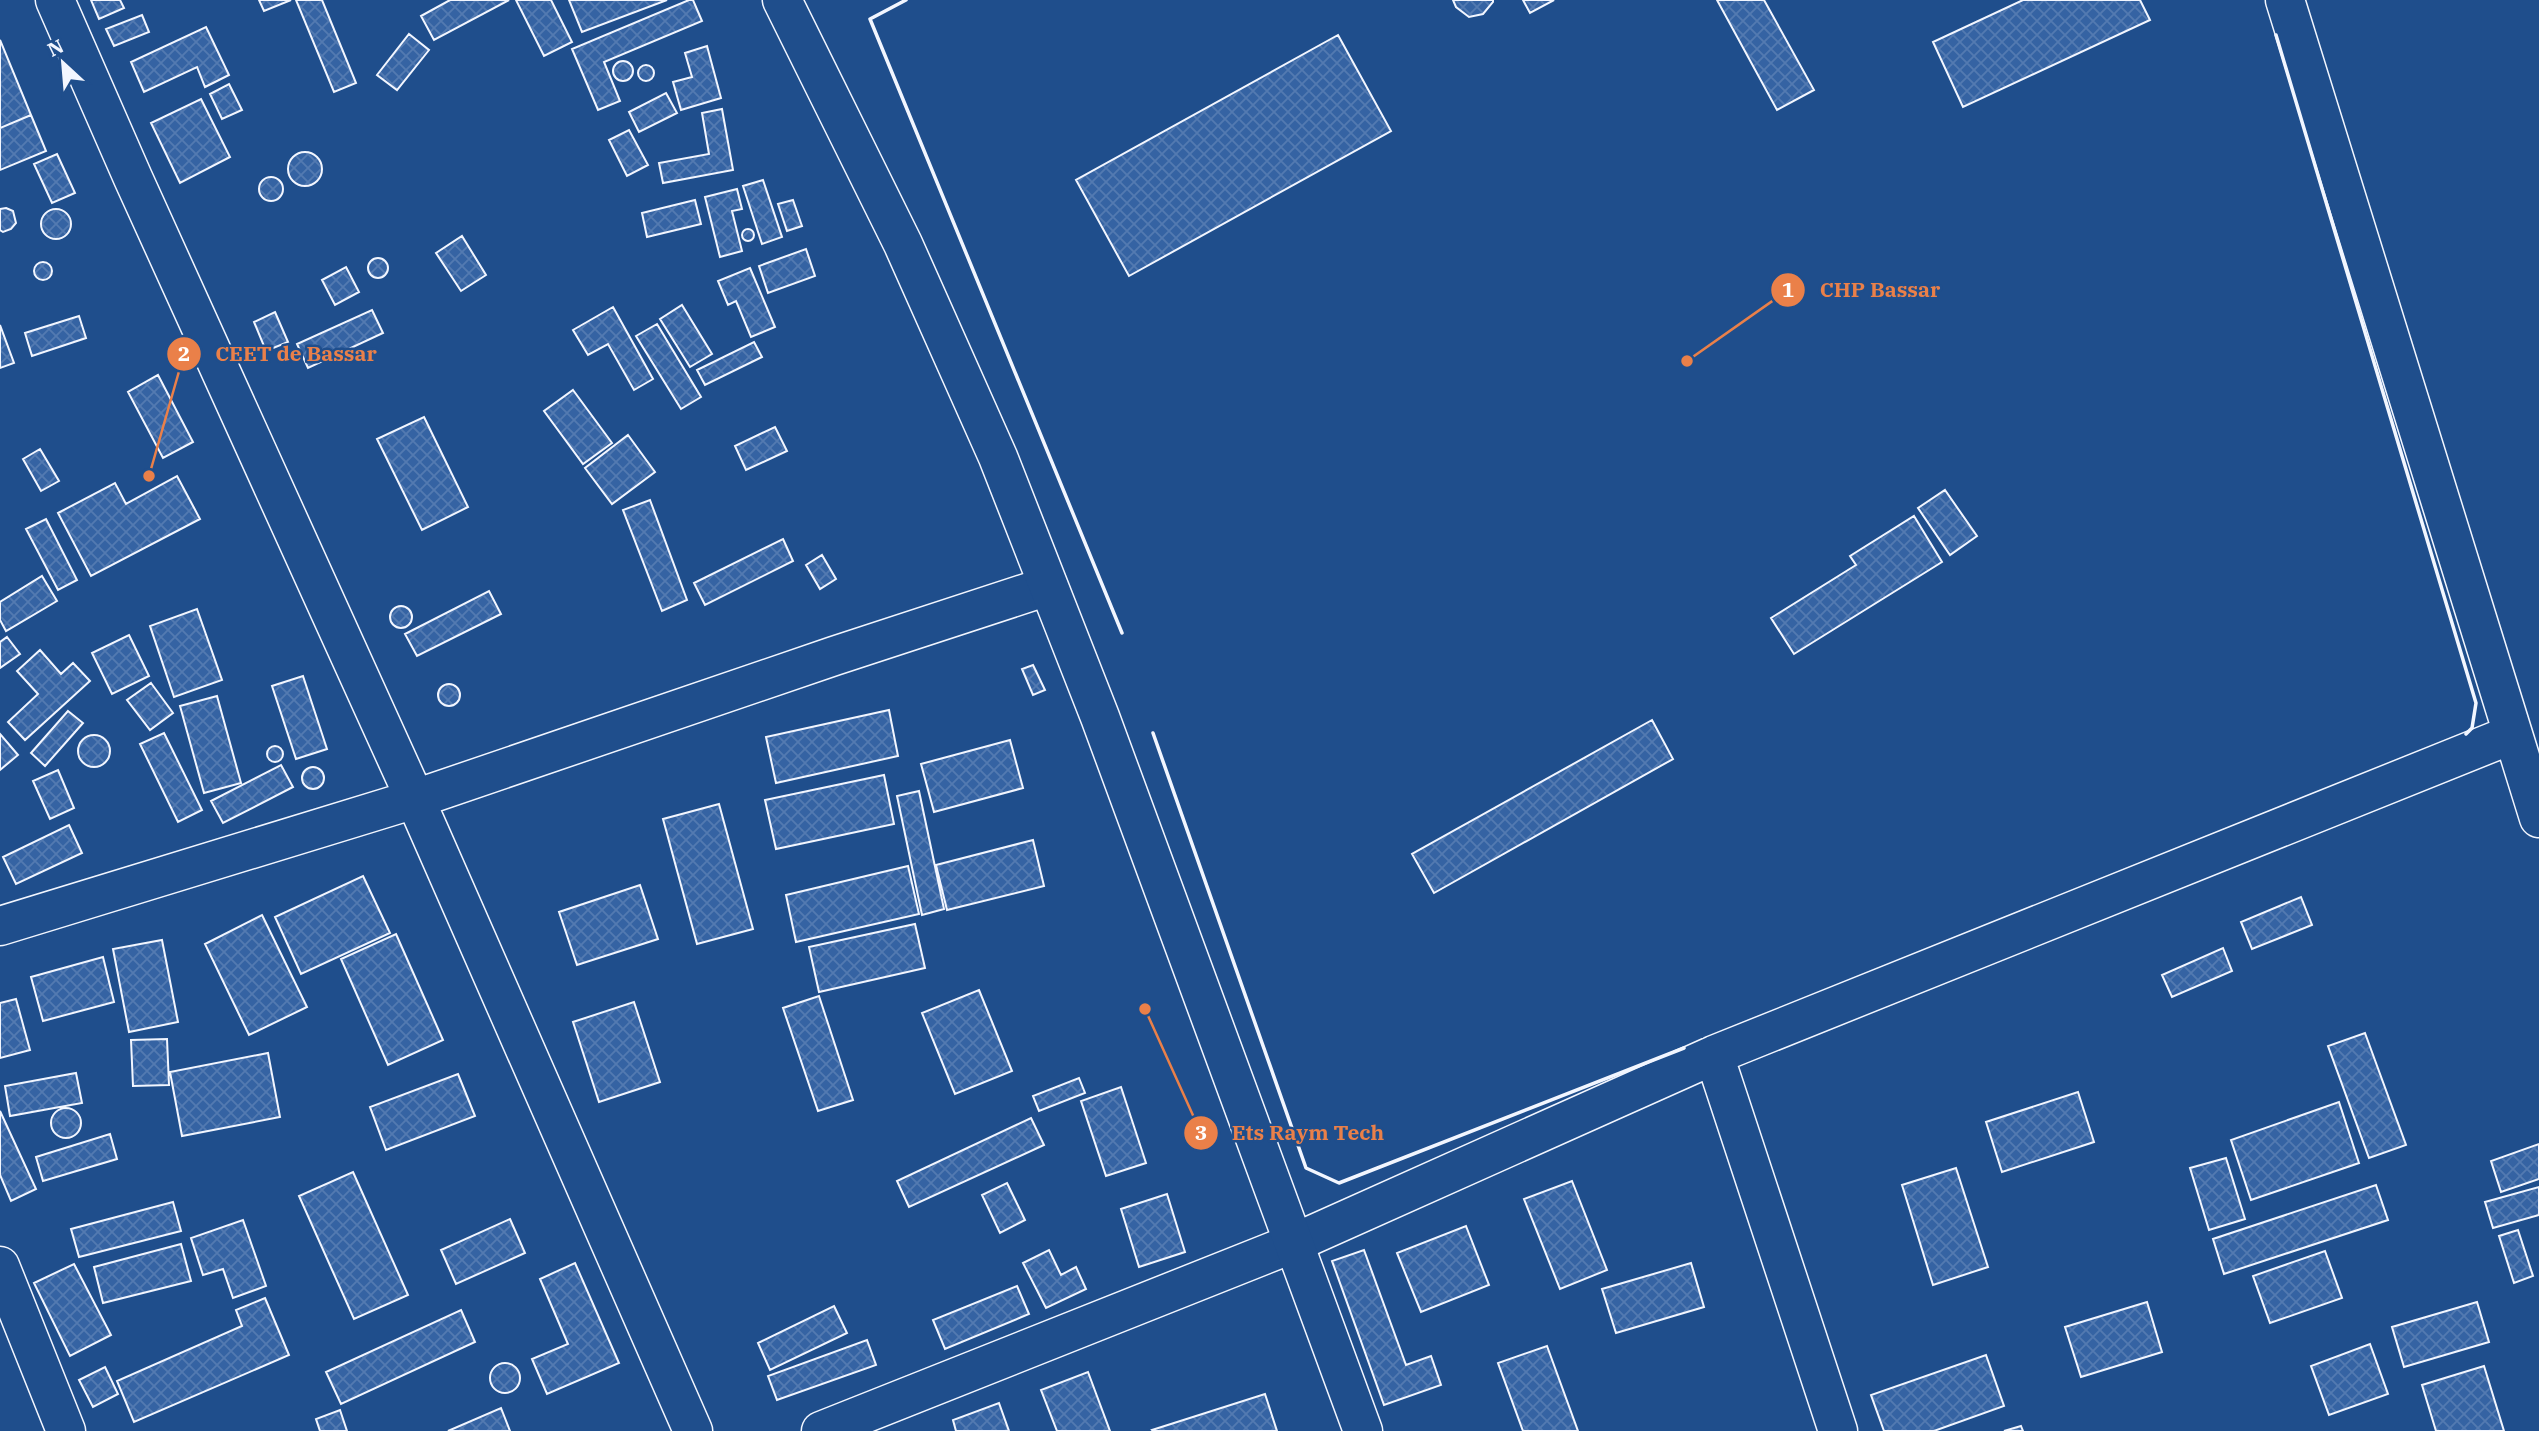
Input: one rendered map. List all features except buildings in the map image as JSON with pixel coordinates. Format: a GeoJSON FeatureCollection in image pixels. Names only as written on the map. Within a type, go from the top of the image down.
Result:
{"type":"FeatureCollection","features":[{"type":"Feature","properties":{"kind":"street"},"geometry":{"type":"LineString","coordinates":[[55,0],[415,799],[694,1431]]}},
{"type":"Feature","properties":{"kind":"street"},"geometry":{"type":"LineString","coordinates":[[2285,0],[2539,818]]}},
{"type":"Feature","properties":{"kind":"street"},"geometry":{"type":"LineString","coordinates":[[789,3],[903,244],[998,457],[1100,717],[1363,1431]]}},
{"type":"Feature","properties":{"kind":"street"},"geometry":{"type":"LineString","coordinates":[[0,926],[415,799],[1048,586]]}},
{"type":"Feature","properties":{"kind":"street"},"geometry":{"type":"LineString","coordinates":[[821,1431],[1294,1243],[1714,1055],[2513,734]]}},
{"type":"Feature","properties":{"kind":"street"},"geometry":{"type":"LineString","coordinates":[[1714,1055],[1838,1431]]}},
{"type":"Feature","properties":{"kind":"street"},"geometry":{"type":"LineString","coordinates":[[0,1266],[66,1431]]}},
{"type":"Feature","properties":{"kind":"wall"},"geometry":{"type":"LineString","coordinates":[[906,0],[870,19],[1122,633]]}},
{"type":"Feature","properties":{"kind":"wall"},"geometry":{"type":"LineString","coordinates":[[2276,35],[2476,703],[2472,728],[2466,734]]}},
{"type":"Feature","properties":{"kind":"wall"},"geometry":{"type":"LineString","coordinates":[[1153,733],[1306,1168],[1339,1183],[1684,1048]]}},
{"type":"Feature","properties":{"kind":"place","name":"CHP Bassar"},"geometry":{"type":"Point","coordinates":[1687,361]}},
{"type":"Feature","properties":{"kind":"place","name":"CEET de Bassar"},"geometry":{"type":"Point","coordinates":[149,476]}},
{"type":"Feature","properties":{"kind":"place","name":"Ets Raym Tech"},"geometry":{"type":"Point","coordinates":[1145,1009]}}]}
